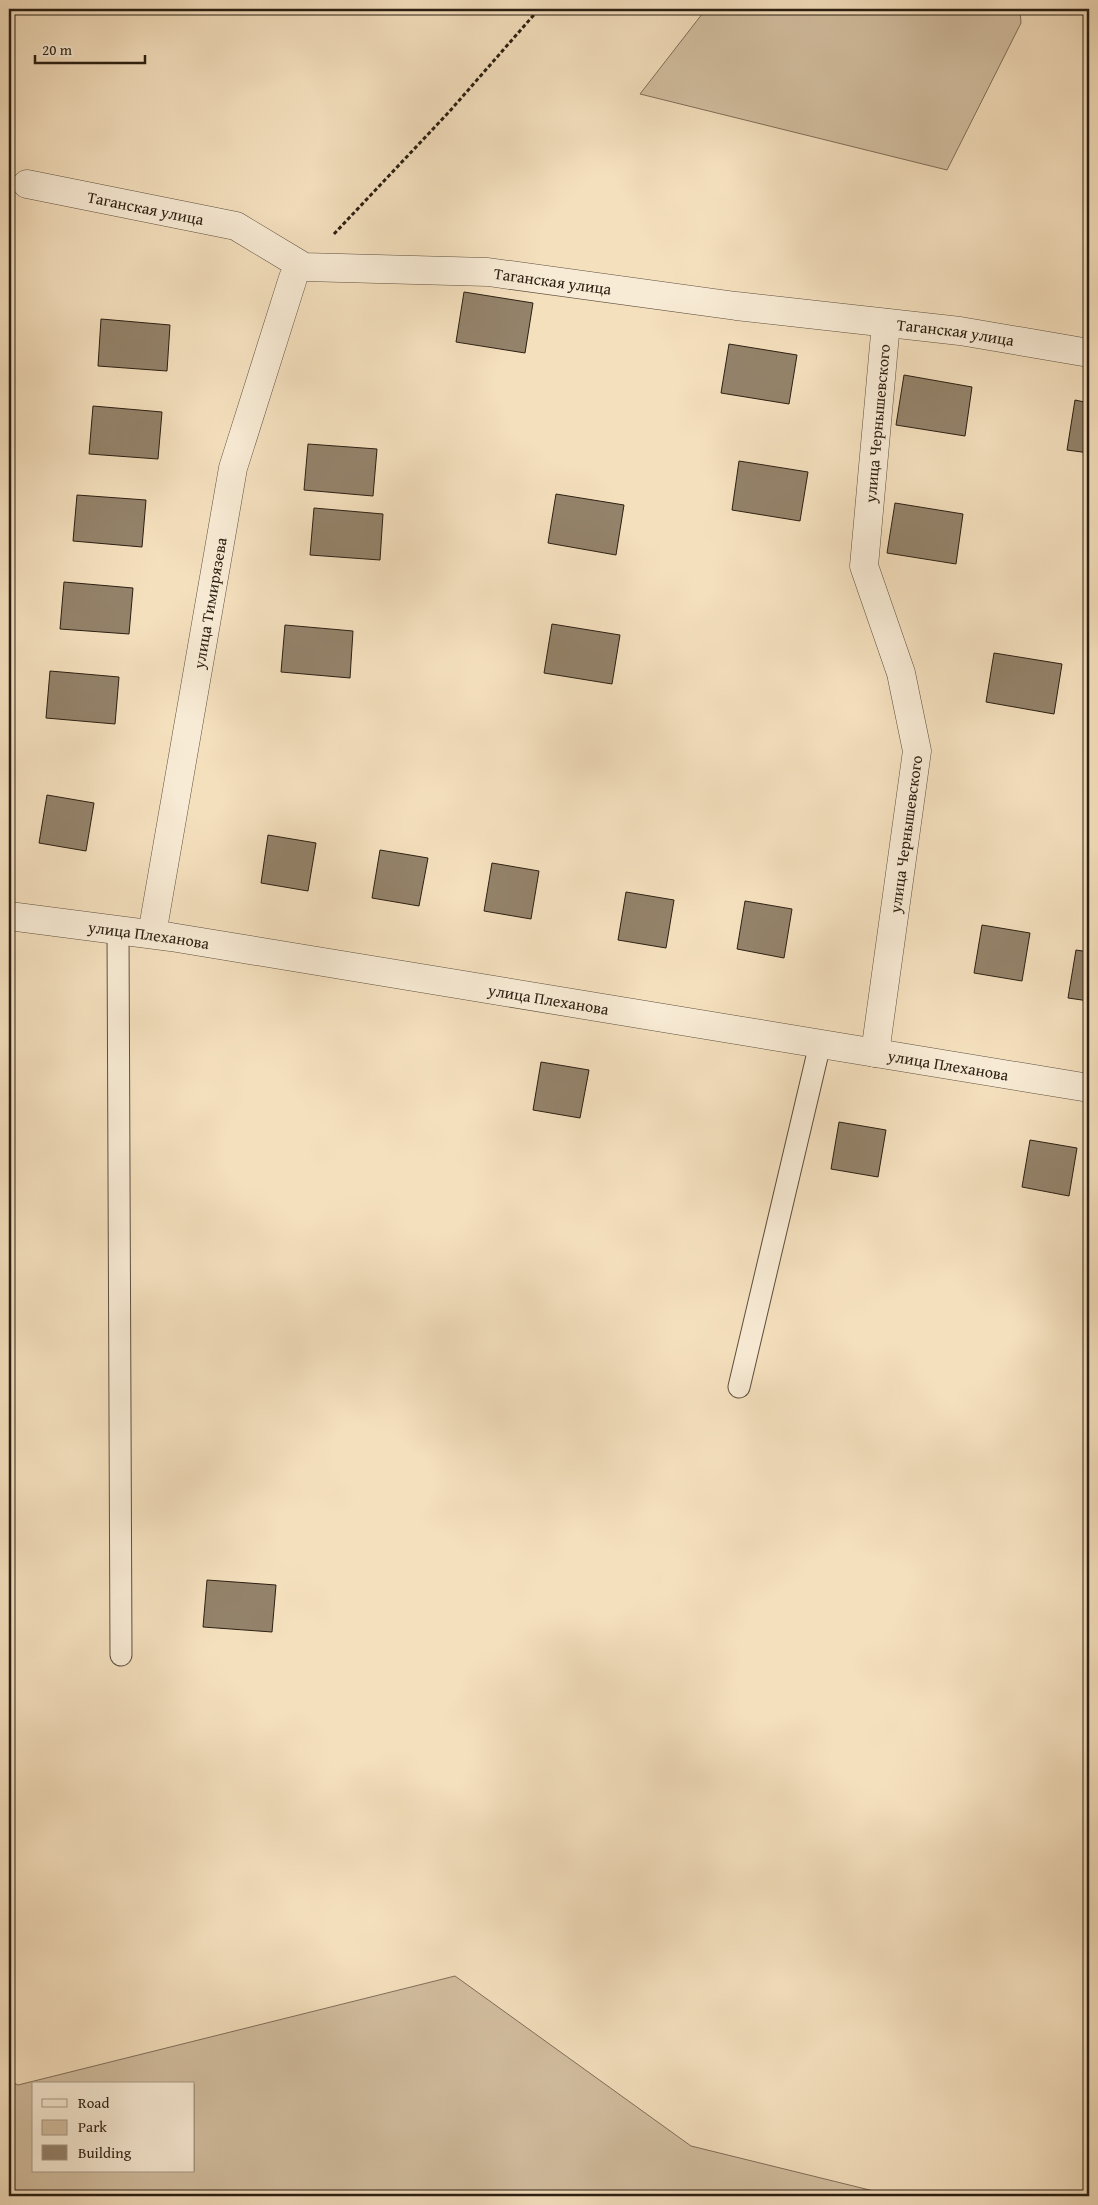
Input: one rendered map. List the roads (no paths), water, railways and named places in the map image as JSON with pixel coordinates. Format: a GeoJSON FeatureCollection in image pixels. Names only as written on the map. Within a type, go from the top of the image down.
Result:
{"type":"FeatureCollection","features":[{"type":"Feature","properties":{"kind":"street","name":"Таганская улица"},"geometry":{"type":"LineString","coordinates":[[27,184],[236,226],[298,272],[488,272],[736,306],[960,331],[1089,353]]}},
{"type":"Feature","properties":{"kind":"street","name":"улица Тимирязева"},"geometry":{"type":"LineString","coordinates":[[152,934],[233,468],[298,272]]}},
{"type":"Feature","properties":{"kind":"street","name":"улица Чернышевского"},"geometry":{"type":"LineString","coordinates":[[875,1053],[917,750],[901,673],[864,566],[886,322]]}},
{"type":"Feature","properties":{"kind":"street","name":"улица Плеханова"},"geometry":{"type":"LineString","coordinates":[[9,916],[152,934],[1089,1088]]}},
{"type":"Feature","properties":{"kind":"lane"},"geometry":{"type":"LineString","coordinates":[[118,930],[121,1655]]}},
{"type":"Feature","properties":{"kind":"lane"},"geometry":{"type":"LineString","coordinates":[[739,1387],[820,1044]]}}]}
